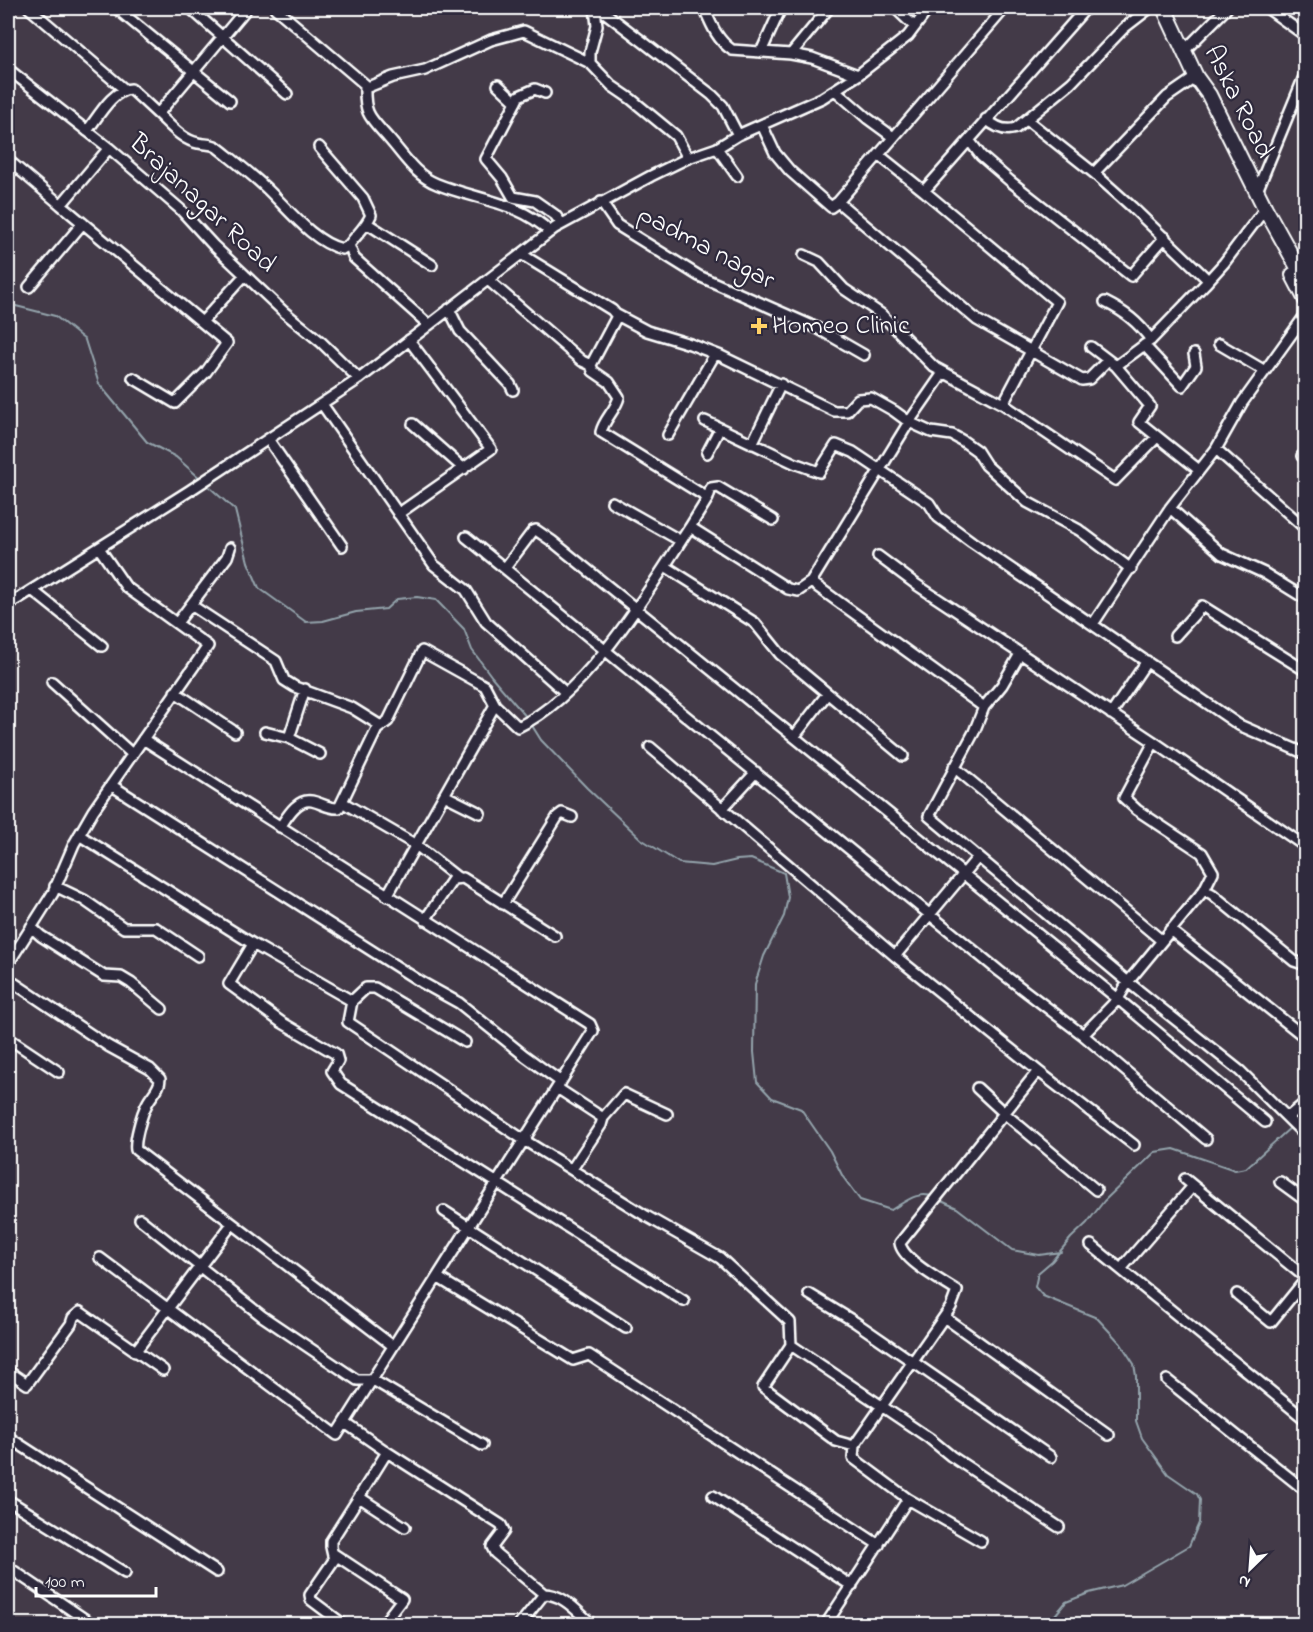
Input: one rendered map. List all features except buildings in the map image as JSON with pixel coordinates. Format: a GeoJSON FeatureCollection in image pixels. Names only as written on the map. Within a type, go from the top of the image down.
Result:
{"type":"FeatureCollection","features":[{"type":"Feature","properties":{"kind":"highway","name":"Aska Road"},"geometry":{"type":"LineString","coordinates":[[1164,8],[1196,77],[1209,96],[1305,282]]}},
{"type":"Feature","properties":{"kind":"highway"},"geometry":{"type":"LineString","coordinates":[[1196,77],[1206,105],[1305,300]]}},
{"type":"Feature","properties":{"kind":"street"},"geometry":{"type":"LineString","coordinates":[[29,8],[124,89],[131,89],[184,138],[198,143],[210,143],[217,147],[265,186],[296,219],[329,244],[342,249],[350,244],[368,224],[371,215],[367,204],[319,147]]}},
{"type":"Feature","properties":{"kind":"street"},"geometry":{"type":"LineString","coordinates":[[116,8],[230,101]]}},
{"type":"Feature","properties":{"kind":"street"},"geometry":{"type":"LineString","coordinates":[[190,8],[287,94]]}},
{"type":"Feature","properties":{"kind":"street"},"geometry":{"type":"LineString","coordinates":[[158,114],[247,8]]}},
{"type":"Feature","properties":{"kind":"street"},"geometry":{"type":"LineString","coordinates":[[275,8],[368,87],[393,77],[425,70],[491,40],[524,32],[590,63],[612,86],[676,136],[688,158]]}},
{"type":"Feature","properties":{"kind":"street"},"geometry":{"type":"LineString","coordinates":[[590,63],[590,52],[597,26],[597,8]]}},
{"type":"Feature","properties":{"kind":"street"},"geometry":{"type":"LineString","coordinates":[[597,8],[712,95],[723,106],[738,135]]}},
{"type":"Feature","properties":{"kind":"street"},"geometry":{"type":"LineString","coordinates":[[761,51],[781,8]]}},
{"type":"Feature","properties":{"kind":"street"},"geometry":{"type":"LineString","coordinates":[[791,54],[829,8]]}},
{"type":"Feature","properties":{"kind":"street"},"geometry":{"type":"LineString","coordinates":[[895,8],[915,27]]}},
{"type":"Feature","properties":{"kind":"street"},"geometry":{"type":"LineString","coordinates":[[8,605],[189,491],[359,379],[562,224],[688,158],[717,148],[738,135],[822,98],[858,75],[908,36],[929,8]]}},
{"type":"Feature","properties":{"kind":"street"},"geometry":{"type":"LineString","coordinates":[[762,125],[775,153],[790,171],[831,207],[838,202],[1005,8]]}},
{"type":"Feature","properties":{"kind":"street"},"geometry":{"type":"LineString","coordinates":[[924,191],[1086,8]]}},
{"type":"Feature","properties":{"kind":"street"},"geometry":{"type":"LineString","coordinates":[[986,119],[1003,129],[1011,130],[1027,120],[1071,83],[1124,28],[1150,8]]}},
{"type":"Feature","properties":{"kind":"street"},"geometry":{"type":"LineString","coordinates":[[1184,51],[1227,8]]}},
{"type":"Feature","properties":{"kind":"street"},"geometry":{"type":"LineString","coordinates":[[1267,8],[1305,36]]}},
{"type":"Feature","properties":{"kind":"street"},"geometry":{"type":"LineString","coordinates":[[708,9],[718,37],[725,46],[732,50],[761,51],[812,58],[858,75]]}},
{"type":"Feature","properties":{"kind":"street","name":"Brajanagar Road"},"geometry":{"type":"LineString","coordinates":[[8,69],[109,148],[180,209],[245,275],[359,379]]}},
{"type":"Feature","properties":{"kind":"street"},"geometry":{"type":"LineString","coordinates":[[1257,191],[1305,72]]}},
{"type":"Feature","properties":{"kind":"street"},"geometry":{"type":"LineString","coordinates":[[1094,173],[1167,98],[1196,77]]}},
{"type":"Feature","properties":{"kind":"street"},"geometry":{"type":"LineString","coordinates":[[365,85],[364,106],[370,117],[416,171],[435,184],[476,195],[538,220],[550,232]]}},
{"type":"Feature","properties":{"kind":"street"},"geometry":{"type":"LineString","coordinates":[[498,85],[516,102]]}},
{"type":"Feature","properties":{"kind":"street"},"geometry":{"type":"LineString","coordinates":[[87,131],[124,89]]}},
{"type":"Feature","properties":{"kind":"street"},"geometry":{"type":"LineString","coordinates":[[545,93],[535,89],[519,96],[489,152],[487,162],[502,178],[513,197],[535,201],[555,215],[562,224]]}},
{"type":"Feature","properties":{"kind":"street"},"geometry":{"type":"LineString","coordinates":[[835,90],[893,137]]}},
{"type":"Feature","properties":{"kind":"street"},"geometry":{"type":"LineString","coordinates":[[1027,120],[1094,173],[1208,280]]}},
{"type":"Feature","properties":{"kind":"street"},"geometry":{"type":"LineString","coordinates":[[969,140],[981,156],[1010,181],[1131,276],[1164,237]]}},
{"type":"Feature","properties":{"kind":"street"},"geometry":{"type":"LineString","coordinates":[[61,205],[109,148]]}},
{"type":"Feature","properties":{"kind":"street"},"geometry":{"type":"LineString","coordinates":[[717,148],[737,176]]}},
{"type":"Feature","properties":{"kind":"street"},"geometry":{"type":"LineString","coordinates":[[879,155],[1057,302],[1003,404]]}},
{"type":"Feature","properties":{"kind":"street"},"geometry":{"type":"LineString","coordinates":[[8,160],[227,343],[206,372],[176,403],[134,378]]}},
{"type":"Feature","properties":{"kind":"street","name":"padma nagar"},"geometry":{"type":"LineString","coordinates":[[601,202],[605,211],[617,225],[699,276],[817,328],[864,355]]}},
{"type":"Feature","properties":{"kind":"street"},"geometry":{"type":"LineString","coordinates":[[838,202],[977,320],[1085,381],[1147,342],[1224,263],[1261,214]]}},
{"type":"Feature","properties":{"kind":"street"},"geometry":{"type":"LineString","coordinates":[[29,287],[84,224]]}},
{"type":"Feature","properties":{"kind":"street"},"geometry":{"type":"LineString","coordinates":[[368,224],[432,266]]}},
{"type":"Feature","properties":{"kind":"street"},"geometry":{"type":"LineString","coordinates":[[350,244],[354,258],[429,325]]}},
{"type":"Feature","properties":{"kind":"street"},"geometry":{"type":"LineString","coordinates":[[521,254],[612,310],[616,315],[647,331],[715,354],[834,411],[847,411],[858,399],[871,398],[909,423],[931,432],[952,435],[977,451],[986,465],[1027,502],[1079,530],[1131,569]]}},
{"type":"Feature","properties":{"kind":"street"},"geometry":{"type":"LineString","coordinates":[[804,255],[819,262],[844,289],[881,314],[934,367],[1003,404],[1115,480],[1157,437]]}},
{"type":"Feature","properties":{"kind":"street"},"geometry":{"type":"LineString","coordinates":[[202,322],[245,275]]}},
{"type":"Feature","properties":{"kind":"street"},"geometry":{"type":"LineString","coordinates":[[488,280],[537,324],[582,361],[591,365]]}},
{"type":"Feature","properties":{"kind":"street"},"geometry":{"type":"LineString","coordinates":[[1106,302],[1125,312],[1140,326],[1147,342],[1182,386],[1196,366],[1194,354]]}},
{"type":"Feature","properties":{"kind":"street"},"geometry":{"type":"LineString","coordinates":[[449,309],[460,331],[513,390]]}},
{"type":"Feature","properties":{"kind":"street"},"geometry":{"type":"LineString","coordinates":[[1093,624],[1170,508],[1216,449],[1242,403],[1305,314]]}},
{"type":"Feature","properties":{"kind":"street"},"geometry":{"type":"LineString","coordinates":[[616,315],[591,365],[593,371],[609,382],[619,398],[614,410],[602,426],[602,432],[708,498]]}},
{"type":"Feature","properties":{"kind":"street"},"geometry":{"type":"LineString","coordinates":[[398,514],[491,449],[409,340]]}},
{"type":"Feature","properties":{"kind":"street"},"geometry":{"type":"LineString","coordinates":[[1219,344],[1264,371]]}},
{"type":"Feature","properties":{"kind":"street"},"geometry":{"type":"LineString","coordinates":[[1091,347],[1112,363],[1150,406],[1139,422],[1199,470]]}},
{"type":"Feature","properties":{"kind":"street"},"geometry":{"type":"LineString","coordinates":[[668,435],[715,354]]}},
{"type":"Feature","properties":{"kind":"street"},"geometry":{"type":"LineString","coordinates":[[690,527],[788,589],[798,591],[811,582],[879,470],[943,373]]}},
{"type":"Feature","properties":{"kind":"street"},"geometry":{"type":"LineString","coordinates":[[752,444],[781,384]]}},
{"type":"Feature","properties":{"kind":"street"},"geometry":{"type":"LineString","coordinates":[[322,404],[434,565],[466,590],[486,622],[566,693]]}},
{"type":"Feature","properties":{"kind":"street"},"geometry":{"type":"LineString","coordinates":[[705,421],[794,463],[819,472],[836,445],[853,452],[929,503],[938,517],[972,542],[1239,725],[1305,754]]}},
{"type":"Feature","properties":{"kind":"street"},"geometry":{"type":"LineString","coordinates":[[413,424],[464,469]]}},
{"type":"Feature","properties":{"kind":"street"},"geometry":{"type":"LineString","coordinates":[[707,453],[720,428]]}},
{"type":"Feature","properties":{"kind":"street"},"geometry":{"type":"LineString","coordinates":[[268,439],[342,546]]}},
{"type":"Feature","properties":{"kind":"street"},"geometry":{"type":"LineString","coordinates":[[1216,449],[1305,529]]}},
{"type":"Feature","properties":{"kind":"street"},"geometry":{"type":"LineString","coordinates":[[280,827],[293,808],[304,801],[311,801],[331,809],[339,808],[377,729],[388,722],[422,651],[485,686],[495,705],[518,727],[535,718],[566,693],[605,650],[665,566],[708,498],[711,488],[718,487],[773,520]]}},
{"type":"Feature","properties":{"kind":"street"},"geometry":{"type":"LineString","coordinates":[[612,502],[681,541]]}},
{"type":"Feature","properties":{"kind":"street"},"geometry":{"type":"LineString","coordinates":[[1170,508],[1222,554],[1264,573],[1305,599]]}},
{"type":"Feature","properties":{"kind":"street"},"geometry":{"type":"LineString","coordinates":[[505,568],[528,536],[536,530],[636,608],[1118,999],[1265,1122]]}},
{"type":"Feature","properties":{"kind":"street"},"geometry":{"type":"LineString","coordinates":[[466,537],[930,915],[1083,1035],[1206,1139]]}},
{"type":"Feature","properties":{"kind":"street"},"geometry":{"type":"LineString","coordinates":[[8,964],[56,886],[79,835],[132,754],[208,646],[126,587],[99,548]]}},
{"type":"Feature","properties":{"kind":"street"},"geometry":{"type":"LineString","coordinates":[[177,623],[227,557],[230,548]]}},
{"type":"Feature","properties":{"kind":"street"},"geometry":{"type":"LineString","coordinates":[[878,556],[917,585],[1154,742],[1305,847]]}},
{"type":"Feature","properties":{"kind":"street"},"geometry":{"type":"LineString","coordinates":[[665,566],[755,623],[780,654],[903,756]]}},
{"type":"Feature","properties":{"kind":"street"},"geometry":{"type":"LineString","coordinates":[[811,582],[984,707]]}},
{"type":"Feature","properties":{"kind":"street"},"geometry":{"type":"LineString","coordinates":[[32,590],[102,646]]}},
{"type":"Feature","properties":{"kind":"street"},"geometry":{"type":"LineString","coordinates":[[191,605],[276,661],[284,680],[352,708],[381,726]]}},
{"type":"Feature","properties":{"kind":"street"},"geometry":{"type":"LineString","coordinates":[[1175,636],[1202,606],[1305,671]]}},
{"type":"Feature","properties":{"kind":"street"},"geometry":{"type":"LineString","coordinates":[[1020,654],[1002,685],[984,707],[974,732],[929,816],[1128,982],[1240,1071],[1288,1116],[1305,1136]]}},
{"type":"Feature","properties":{"kind":"street"},"geometry":{"type":"LineString","coordinates":[[1111,714],[1148,661]]}},
{"type":"Feature","properties":{"kind":"street"},"geometry":{"type":"LineString","coordinates":[[52,682],[132,754]]}},
{"type":"Feature","properties":{"kind":"street"},"geometry":{"type":"LineString","coordinates":[[289,738],[305,689]]}},
{"type":"Feature","properties":{"kind":"street"},"geometry":{"type":"LineString","coordinates":[[175,692],[234,732]]}},
{"type":"Feature","properties":{"kind":"street"},"geometry":{"type":"LineString","coordinates":[[794,737],[827,694]]}},
{"type":"Feature","properties":{"kind":"street"},"geometry":{"type":"LineString","coordinates":[[387,896],[495,705]]}},
{"type":"Feature","properties":{"kind":"street"},"geometry":{"type":"LineString","coordinates":[[265,732],[289,738],[320,754]]}},
{"type":"Feature","properties":{"kind":"street"},"geometry":{"type":"LineString","coordinates":[[100,1258],[337,1435],[593,1030],[591,1024],[143,739]]}},
{"type":"Feature","properties":{"kind":"street"},"geometry":{"type":"LineString","coordinates":[[1083,1035],[1118,999],[1128,982],[1161,940],[1204,890],[1213,872],[1202,853],[1137,810],[1124,798],[1154,742]]}},
{"type":"Feature","properties":{"kind":"street"},"geometry":{"type":"LineString","coordinates":[[650,747],[895,956],[1134,1145]]}},
{"type":"Feature","properties":{"kind":"street"},"geometry":{"type":"LineString","coordinates":[[954,767],[1161,940]]}},
{"type":"Feature","properties":{"kind":"street"},"geometry":{"type":"LineString","coordinates":[[723,809],[756,772]]}},
{"type":"Feature","properties":{"kind":"street"},"geometry":{"type":"LineString","coordinates":[[111,785],[459,1004],[603,1118]]}},
{"type":"Feature","properties":{"kind":"street"},"geometry":{"type":"LineString","coordinates":[[444,795],[480,813]]}},
{"type":"Feature","properties":{"kind":"street"},"geometry":{"type":"LineString","coordinates":[[342,802],[416,845],[458,878]]}},
{"type":"Feature","properties":{"kind":"street"},"geometry":{"type":"LineString","coordinates":[[503,904],[558,816],[562,813],[572,817]]}},
{"type":"Feature","properties":{"kind":"street"},"geometry":{"type":"LineString","coordinates":[[79,835],[253,944],[352,1001]]}},
{"type":"Feature","properties":{"kind":"street"},"geometry":{"type":"LineString","coordinates":[[895,956],[978,857]]}},
{"type":"Feature","properties":{"kind":"street"},"geometry":{"type":"LineString","coordinates":[[426,920],[453,879],[463,878],[555,936]]}},
{"type":"Feature","properties":{"kind":"street"},"geometry":{"type":"LineString","coordinates":[[56,886],[84,900],[124,928],[156,928],[198,956]]}},
{"type":"Feature","properties":{"kind":"street"},"geometry":{"type":"LineString","coordinates":[[1204,890],[1212,894],[1294,961],[1305,965]]}},
{"type":"Feature","properties":{"kind":"street"},"geometry":{"type":"LineString","coordinates":[[31,927],[104,976],[121,977],[131,982],[162,1009]]}},
{"type":"Feature","properties":{"kind":"street"},"geometry":{"type":"LineString","coordinates":[[1170,930],[1305,1038]]}},
{"type":"Feature","properties":{"kind":"street"},"geometry":{"type":"LineString","coordinates":[[253,944],[230,984],[281,1022],[336,1054],[338,1061],[332,1071],[341,1084],[684,1301]]}},
{"type":"Feature","properties":{"kind":"street"},"geometry":{"type":"LineString","coordinates":[[8,979],[108,1046],[150,1069],[160,1079],[160,1085],[146,1106],[134,1142],[136,1150],[393,1346]]}},
{"type":"Feature","properties":{"kind":"street"},"geometry":{"type":"LineString","coordinates":[[465,1042],[375,988],[366,988],[352,1001],[348,1022],[524,1140],[646,1216],[720,1258],[790,1322],[791,1345],[763,1387],[836,1441],[854,1446]]}},
{"type":"Feature","properties":{"kind":"street"},"geometry":{"type":"LineString","coordinates":[[8,1038],[60,1072]]}},
{"type":"Feature","properties":{"kind":"street"},"geometry":{"type":"LineString","coordinates":[[981,1541],[908,1500],[853,1458],[854,1446],[951,1307],[957,1291],[910,1260],[900,1250],[900,1243],[1038,1071]]}},
{"type":"Feature","properties":{"kind":"street"},"geometry":{"type":"LineString","coordinates":[[977,1088],[1096,1190]]}},
{"type":"Feature","properties":{"kind":"street"},"geometry":{"type":"LineString","coordinates":[[572,1169],[601,1125],[603,1118],[624,1094],[668,1114]]}},
{"type":"Feature","properties":{"kind":"street"},"geometry":{"type":"LineString","coordinates":[[1288,1116],[1305,1102]]}},
{"type":"Feature","properties":{"kind":"street"},"geometry":{"type":"LineString","coordinates":[[1121,1269],[1189,1182],[1305,1279],[1271,1322],[1237,1294]]}},
{"type":"Feature","properties":{"kind":"street"},"geometry":{"type":"LineString","coordinates":[[1280,1182],[1305,1201]]}},
{"type":"Feature","properties":{"kind":"street"},"geometry":{"type":"LineString","coordinates":[[444,1211],[626,1328]]}},
{"type":"Feature","properties":{"kind":"street"},"geometry":{"type":"LineString","coordinates":[[140,1219],[262,1316],[357,1380],[371,1381],[482,1445]]}},
{"type":"Feature","properties":{"kind":"street"},"geometry":{"type":"LineString","coordinates":[[135,1352],[232,1224]]}},
{"type":"Feature","properties":{"kind":"street"},"geometry":{"type":"LineString","coordinates":[[1091,1245],[1305,1420]]}},
{"type":"Feature","properties":{"kind":"street"},"geometry":{"type":"LineString","coordinates":[[437,1277],[573,1360],[589,1355],[879,1545]]}},
{"type":"Feature","properties":{"kind":"street"},"geometry":{"type":"LineString","coordinates":[[809,1294],[855,1322],[1051,1457]]}},
{"type":"Feature","properties":{"kind":"street"},"geometry":{"type":"LineString","coordinates":[[8,1371],[27,1384],[80,1312],[163,1370]]}},
{"type":"Feature","properties":{"kind":"street"},"geometry":{"type":"LineString","coordinates":[[944,1317],[1108,1435]]}},
{"type":"Feature","properties":{"kind":"street"},"geometry":{"type":"LineString","coordinates":[[791,1345],[929,1438],[951,1456],[1059,1527]]}},
{"type":"Feature","properties":{"kind":"street"},"geometry":{"type":"LineString","coordinates":[[1167,1380],[1305,1491]]}},
{"type":"Feature","properties":{"kind":"street"},"geometry":{"type":"LineString","coordinates":[[345,1423],[501,1525],[504,1531],[492,1547],[495,1553],[544,1594],[552,1594],[570,1604],[575,1611],[592,1624]]}},
{"type":"Feature","properties":{"kind":"street"},"geometry":{"type":"LineString","coordinates":[[8,1437],[217,1572]]}},
{"type":"Feature","properties":{"kind":"street"},"geometry":{"type":"LineString","coordinates":[[343,1624],[311,1600],[310,1595],[334,1560],[331,1541],[387,1452]]}},
{"type":"Feature","properties":{"kind":"street"},"geometry":{"type":"LineString","coordinates":[[713,1496],[852,1586]]}},
{"type":"Feature","properties":{"kind":"street"},"geometry":{"type":"LineString","coordinates":[[359,1497],[405,1527]]}},
{"type":"Feature","properties":{"kind":"street"},"geometry":{"type":"LineString","coordinates":[[8,1500],[26,1514],[125,1573]]}},
{"type":"Feature","properties":{"kind":"street"},"geometry":{"type":"LineString","coordinates":[[826,1624],[908,1500]]}},
{"type":"Feature","properties":{"kind":"street"},"geometry":{"type":"LineString","coordinates":[[334,1554],[402,1599],[383,1624]]}},
{"type":"Feature","properties":{"kind":"street"},"geometry":{"type":"LineString","coordinates":[[8,1567],[92,1624]]}},
{"type":"Feature","properties":{"kind":"street"},"geometry":{"type":"LineString","coordinates":[[520,1624],[544,1594]]}},
{"type":"Feature","properties":{"kind":"waterway"},"geometry":{"type":"LineString","coordinates":[[8,304],[55,316],[85,340],[99,384],[147,442],[176,457],[202,480]]}},
{"type":"Feature","properties":{"kind":"waterway"},"geometry":{"type":"LineString","coordinates":[[206,484],[235,510],[248,562],[259,588],[306,622],[323,621],[356,612],[386,609],[397,599],[417,597],[436,600],[464,629],[472,650],[528,719]]}},
{"type":"Feature","properties":{"kind":"waterway"},"geometry":{"type":"LineString","coordinates":[[531,724],[541,740],[641,839],[679,863],[712,866],[751,859],[784,873],[788,897],[784,916],[764,956],[755,984],[754,1052],[757,1082],[772,1098],[801,1109],[860,1200],[891,1210],[917,1196],[934,1197]]}},
{"type":"Feature","properties":{"kind":"waterway"},"geometry":{"type":"LineString","coordinates":[[1295,1123],[1306,1116]]}},
{"type":"Feature","properties":{"kind":"waterway"},"geometry":{"type":"LineString","coordinates":[[1050,1624],[1066,1602],[1089,1593],[1122,1585],[1189,1546],[1199,1523],[1200,1500],[1197,1494],[1168,1474],[1142,1438],[1136,1421],[1134,1364],[1121,1344],[1097,1318],[1043,1296],[1035,1287],[1038,1273],[1087,1223],[1104,1201],[1155,1152],[1174,1149],[1235,1170],[1246,1168],[1291,1127]]}},
{"type":"Feature","properties":{"kind":"waterway"},"geometry":{"type":"LineString","coordinates":[[939,1200],[957,1208],[1012,1250],[1039,1255],[1061,1252]]}},
{"type":"Feature","properties":{"kind":"place","name":"Homeo Clinic"},"geometry":{"type":"Point","coordinates":[759,326]}}]}
